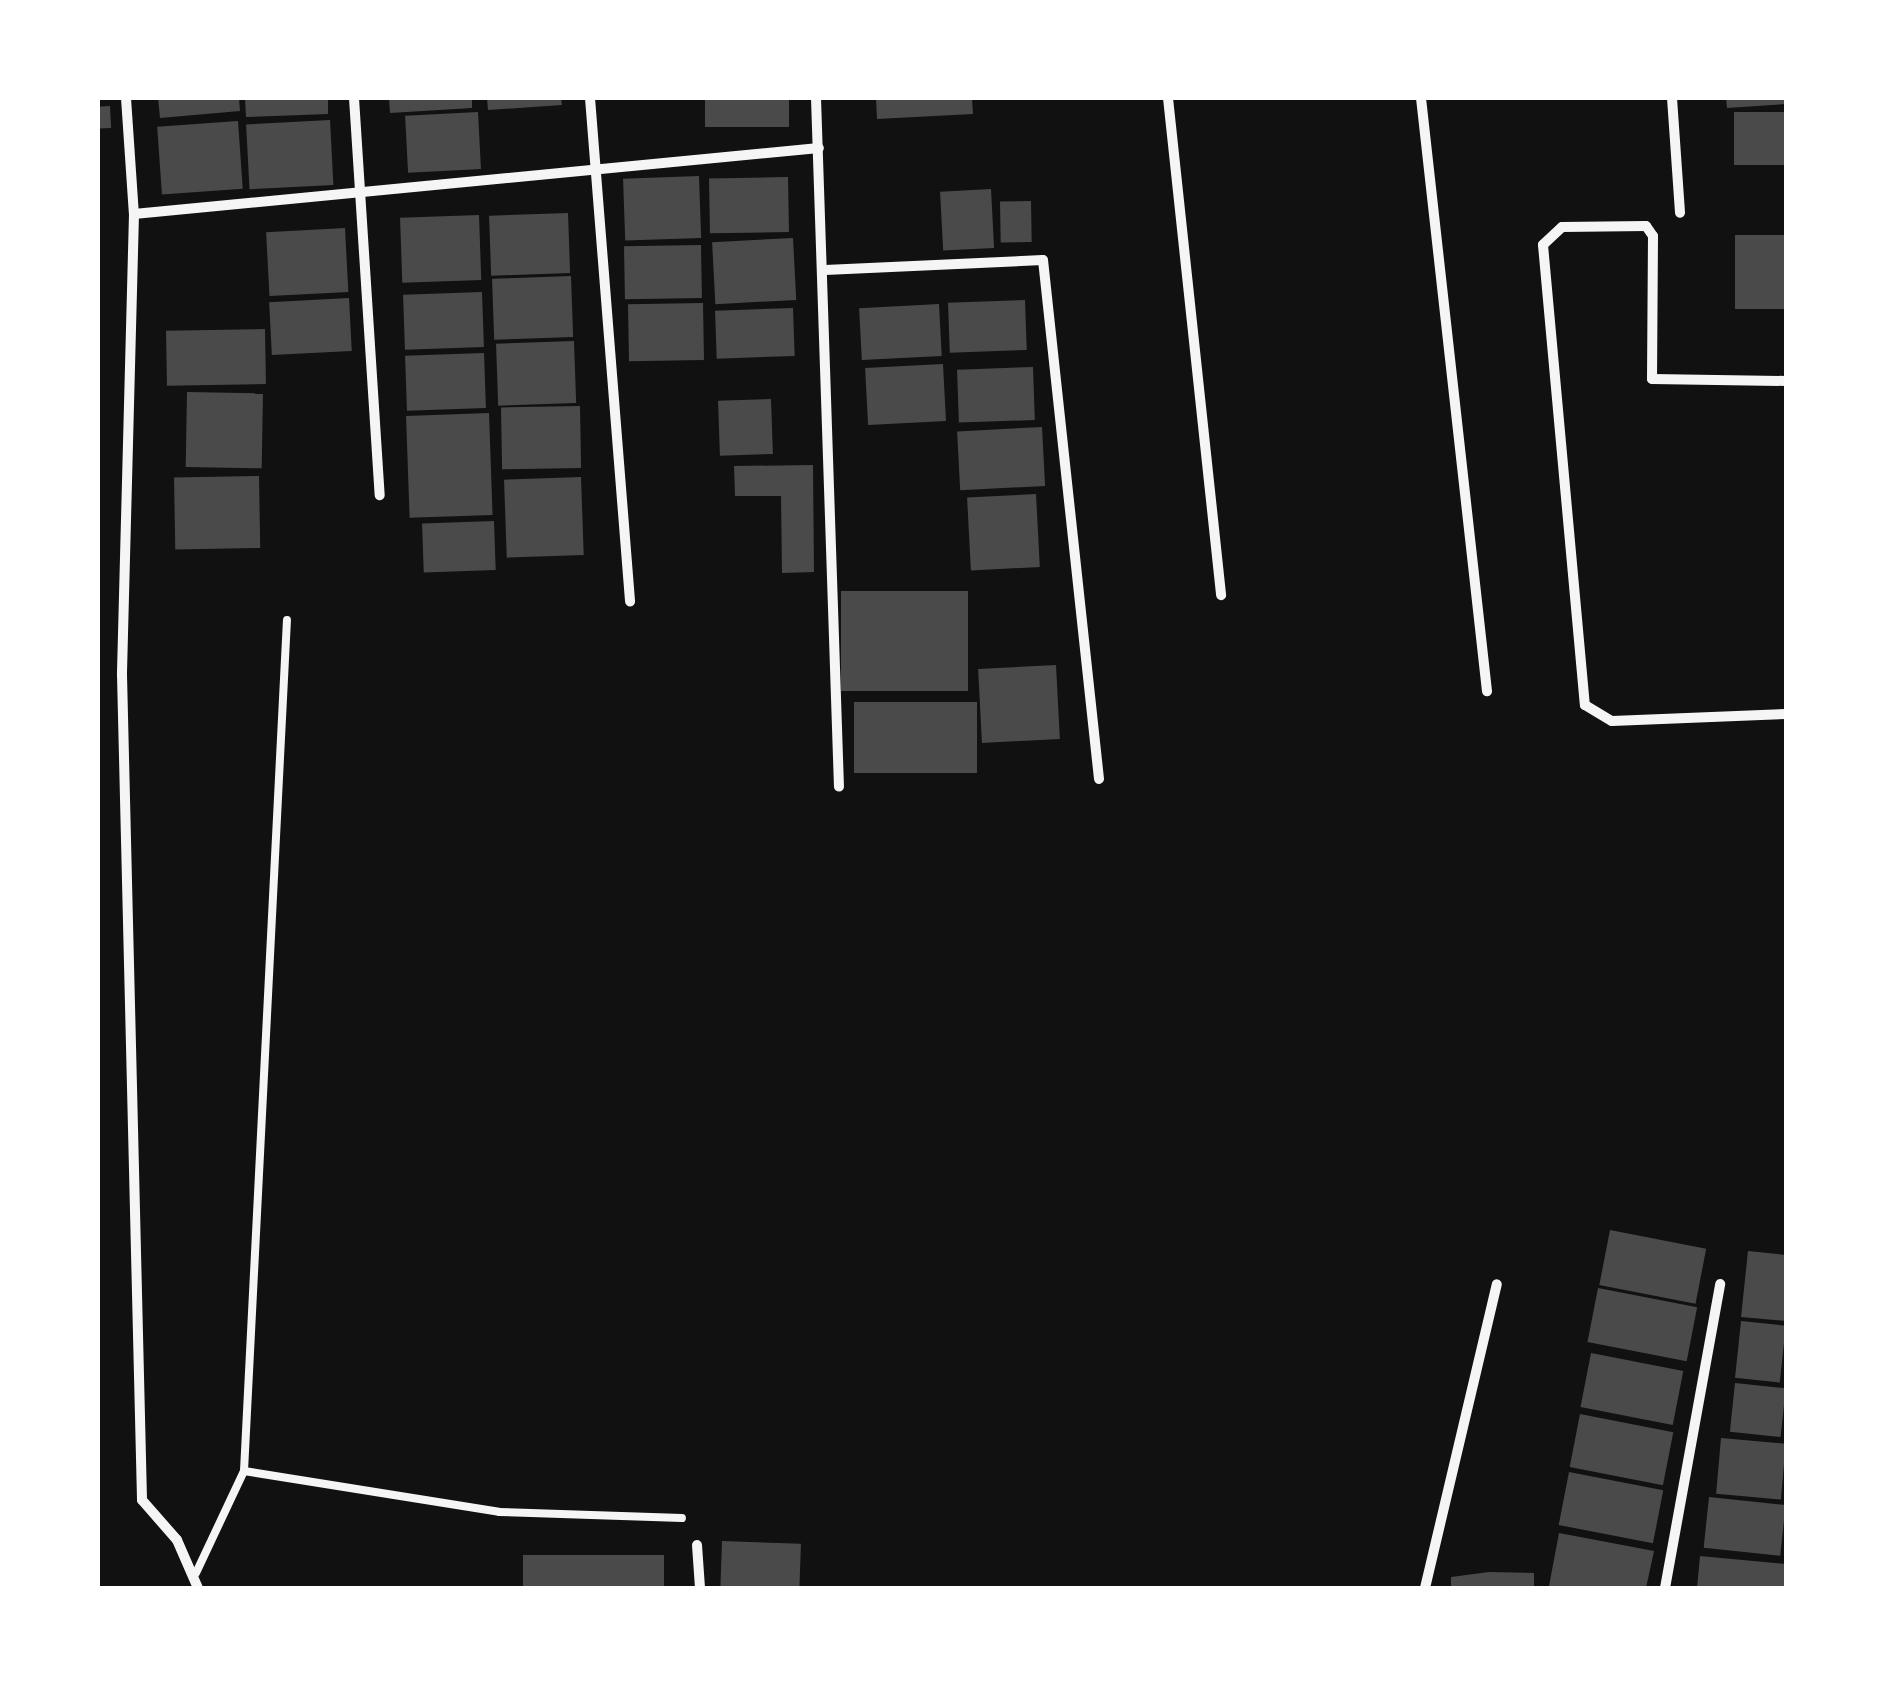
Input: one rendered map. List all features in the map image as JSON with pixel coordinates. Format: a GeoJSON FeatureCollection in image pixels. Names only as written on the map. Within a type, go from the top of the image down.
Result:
{"type":"FeatureCollection","features":[{"type":"Feature","properties":{"kind":"street"},"geometry":{"type":"LineString","coordinates":[[126,98],[134,214],[122,675],[142,1500],[196,1574],[198,1588]]}},
{"type":"Feature","properties":{"kind":"street"},"geometry":{"type":"LineString","coordinates":[[354,98],[380,496]]}},
{"type":"Feature","properties":{"kind":"street"},"geometry":{"type":"LineString","coordinates":[[590,98],[630,601]]}},
{"type":"Feature","properties":{"kind":"street"},"geometry":{"type":"LineString","coordinates":[[816,98],[826,270],[840,786]]}},
{"type":"Feature","properties":{"kind":"street"},"geometry":{"type":"LineString","coordinates":[[1168,98],[1222,595]]}},
{"type":"Feature","properties":{"kind":"street"},"geometry":{"type":"LineString","coordinates":[[1421,98],[1487,691]]}},
{"type":"Feature","properties":{"kind":"street"},"geometry":{"type":"LineString","coordinates":[[1672,98],[1680,213]]}},
{"type":"Feature","properties":{"kind":"street"},"geometry":{"type":"LineString","coordinates":[[134,214],[819,148]]}},
{"type":"Feature","properties":{"kind":"street"},"geometry":{"type":"LineString","coordinates":[[1786,381],[1652,379],[1654,236],[1646,226],[1562,227],[1543,245],[1586,705],[1612,721],[1786,714]]}},
{"type":"Feature","properties":{"kind":"street"},"geometry":{"type":"LineString","coordinates":[[826,270],[1043,260],[1099,780]]}},
{"type":"Feature","properties":{"kind":"street"},"geometry":{"type":"LineString","coordinates":[[1425,1588],[1497,1284]]}},
{"type":"Feature","properties":{"kind":"street"},"geometry":{"type":"LineString","coordinates":[[1666,1588],[1720,1284]]}},
{"type":"Feature","properties":{"kind":"street"},"geometry":{"type":"LineString","coordinates":[[697,1545],[700,1588]]}},
{"type":"Feature","properties":{"kind":"lane"},"geometry":{"type":"LineString","coordinates":[[196,1574],[244,1471],[288,620]]}},
{"type":"Feature","properties":{"kind":"lane"},"geometry":{"type":"LineString","coordinates":[[244,1471],[450,1507],[682,1518]]}},
{"type":"Feature","properties":{"kind":"building"},"geometry":{"type":"Polygon","coordinates":[[[158,98],[239,98],[240,111],[160,118],[158,98]]]}},
{"type":"Feature","properties":{"kind":"building"},"geometry":{"type":"Polygon","coordinates":[[[245,98],[328,98],[328,114],[246,117],[245,98]]]}},
{"type":"Feature","properties":{"kind":"building"},"geometry":{"type":"Polygon","coordinates":[[[389,98],[472,98],[472,108],[390,113],[389,98]]]}},
{"type":"Feature","properties":{"kind":"building"},"geometry":{"type":"Polygon","coordinates":[[[487,98],[561,98],[562,105],[488,110],[487,98]]]}},
{"type":"Feature","properties":{"kind":"building"},"geometry":{"type":"Polygon","coordinates":[[[705,98],[789,98],[789,127],[705,127],[705,98]]]}},
{"type":"Feature","properties":{"kind":"building"},"geometry":{"type":"Polygon","coordinates":[[[876,98],[972,98],[973,114],[877,119],[876,98]]]}},
{"type":"Feature","properties":{"kind":"building"},"geometry":{"type":"Polygon","coordinates":[[[1726,98],[1786,98],[1786,104],[1727,108],[1726,98]]]}},
{"type":"Feature","properties":{"kind":"building"},"geometry":{"type":"Polygon","coordinates":[[[110,106],[111,128],[99,129],[98,107],[110,106]]]}},
{"type":"Feature","properties":{"kind":"building"},"geometry":{"type":"Polygon","coordinates":[[[478,112],[481,169],[408,173],[405,116],[478,112]]]}},
{"type":"Feature","properties":{"kind":"building"},"geometry":{"type":"Polygon","coordinates":[[[1734,112],[1786,112],[1786,165],[1734,165],[1734,112]]]}},
{"type":"Feature","properties":{"kind":"building"},"geometry":{"type":"Polygon","coordinates":[[[330,120],[333,185],[250,189],[246,124],[330,120]]]}},
{"type":"Feature","properties":{"kind":"building"},"geometry":{"type":"Polygon","coordinates":[[[238,121],[243,189],[162,194],[157,127],[238,121]]]}},
{"type":"Feature","properties":{"kind":"building"},"geometry":{"type":"Polygon","coordinates":[[[699,176],[701,238],[625,241],[623,179],[699,176]]]}},
{"type":"Feature","properties":{"kind":"building"},"geometry":{"type":"Polygon","coordinates":[[[788,177],[789,232],[710,233],[709,178],[788,177]]]}},
{"type":"Feature","properties":{"kind":"building"},"geometry":{"type":"Polygon","coordinates":[[[991,189],[994,248],[943,251],[940,192],[991,189]]]}},
{"type":"Feature","properties":{"kind":"building"},"geometry":{"type":"Polygon","coordinates":[[[1031,201],[1032,242],[1001,243],[1000,202],[1031,201]]]}},
{"type":"Feature","properties":{"kind":"building"},"geometry":{"type":"Polygon","coordinates":[[[568,213],[570,273],[491,276],[489,216],[568,213]]]}},
{"type":"Feature","properties":{"kind":"building"},"geometry":{"type":"Polygon","coordinates":[[[479,215],[481,280],[402,283],[400,218],[479,215]]]}},
{"type":"Feature","properties":{"kind":"building"},"geometry":{"type":"Polygon","coordinates":[[[345,228],[348,292],[269,296],[266,232],[345,228]]]}},
{"type":"Feature","properties":{"kind":"building"},"geometry":{"type":"Polygon","coordinates":[[[1735,235],[1786,235],[1786,309],[1735,309],[1735,235]]]}},
{"type":"Feature","properties":{"kind":"building"},"geometry":{"type":"Polygon","coordinates":[[[793,238],[796,300],[715,304],[712,242],[793,238]]]}},
{"type":"Feature","properties":{"kind":"building"},"geometry":{"type":"Polygon","coordinates":[[[701,245],[702,298],[625,299],[624,246],[701,245]]]}},
{"type":"Feature","properties":{"kind":"building"},"geometry":{"type":"Polygon","coordinates":[[[571,276],[573,337],[494,340],[492,279],[571,276]]]}},
{"type":"Feature","properties":{"kind":"building"},"geometry":{"type":"Polygon","coordinates":[[[482,292],[484,347],[405,350],[403,295],[482,292]]]}},
{"type":"Feature","properties":{"kind":"building"},"geometry":{"type":"Polygon","coordinates":[[[349,298],[352,351],[272,355],[269,302],[349,298]]]}},
{"type":"Feature","properties":{"kind":"building"},"geometry":{"type":"Polygon","coordinates":[[[1025,300],[1027,350],[950,353],[948,303],[1025,300]]]}},
{"type":"Feature","properties":{"kind":"building"},"geometry":{"type":"Polygon","coordinates":[[[703,303],[704,360],[629,361],[628,304],[703,303]]]}},
{"type":"Feature","properties":{"kind":"building"},"geometry":{"type":"Polygon","coordinates":[[[939,304],[942,356],[862,360],[859,308],[939,304]]]}},
{"type":"Feature","properties":{"kind":"building"},"geometry":{"type":"Polygon","coordinates":[[[793,308],[795,356],[717,359],[715,311],[793,308]]]}},
{"type":"Feature","properties":{"kind":"building"},"geometry":{"type":"Polygon","coordinates":[[[265,329],[266,384],[167,386],[166,331],[265,329]]]}},
{"type":"Feature","properties":{"kind":"building"},"geometry":{"type":"Polygon","coordinates":[[[574,341],[576,403],[498,406],[496,344],[574,341]]]}},
{"type":"Feature","properties":{"kind":"building"},"geometry":{"type":"Polygon","coordinates":[[[484,353],[486,408],[407,411],[405,356],[484,353]]]}},
{"type":"Feature","properties":{"kind":"building"},"geometry":{"type":"Polygon","coordinates":[[[943,364],[946,421],[868,425],[865,368],[943,364]]]}},
{"type":"Feature","properties":{"kind":"building"},"geometry":{"type":"Polygon","coordinates":[[[1033,367],[1035,420],[959,423],[957,370],[1033,367]]]}},
{"type":"Feature","properties":{"kind":"building"},"geometry":{"type":"Polygon","coordinates":[[[187,392],[263,393],[262,468],[186,467],[187,392]]]}},
{"type":"Feature","properties":{"kind":"building"},"geometry":{"type":"Polygon","coordinates":[[[771,399],[773,454],[720,456],[718,401],[771,399]]]}},
{"type":"Feature","properties":{"kind":"building"},"geometry":{"type":"Polygon","coordinates":[[[580,406],[581,468],[502,469],[501,407],[580,406]]]}},
{"type":"Feature","properties":{"kind":"building"},"geometry":{"type":"Polygon","coordinates":[[[489,413],[493,515],[410,518],[406,416],[489,413]]]}},
{"type":"Feature","properties":{"kind":"building"},"geometry":{"type":"Polygon","coordinates":[[[1042,427],[1045,486],[960,490],[957,431],[1042,427]]]}},
{"type":"Feature","properties":{"kind":"building"},"geometry":{"type":"Polygon","coordinates":[[[813,465],[814,572],[782,573],[781,496],[735,496],[734,466],[813,465]]]}},
{"type":"Feature","properties":{"kind":"building"},"geometry":{"type":"Polygon","coordinates":[[[259,476],[260,548],[175,549],[174,477],[259,476]]]}},
{"type":"Feature","properties":{"kind":"building"},"geometry":{"type":"Polygon","coordinates":[[[581,477],[584,555],[507,558],[504,480],[581,477]]]}},
{"type":"Feature","properties":{"kind":"building"},"geometry":{"type":"Polygon","coordinates":[[[1036,494],[1040,567],[971,571],[967,498],[1036,494]]]}},
{"type":"Feature","properties":{"kind":"building"},"geometry":{"type":"Polygon","coordinates":[[[494,521],[496,570],[424,572],[422,524],[494,521]]]}},
{"type":"Feature","properties":{"kind":"building"},"geometry":{"type":"Polygon","coordinates":[[[841,591],[968,591],[968,691],[841,691],[841,591]]]}},
{"type":"Feature","properties":{"kind":"building"},"geometry":{"type":"Polygon","coordinates":[[[1056,665],[1060,739],[982,743],[978,669],[1056,665]]]}},
{"type":"Feature","properties":{"kind":"building"},"geometry":{"type":"Polygon","coordinates":[[[854,702],[977,702],[977,773],[854,773],[854,702]]]}},
{"type":"Feature","properties":{"kind":"building"},"geometry":{"type":"Polygon","coordinates":[[[1610,1230],[1706,1249],[1696,1304],[1599,1285],[1610,1230]]]}},
{"type":"Feature","properties":{"kind":"building"},"geometry":{"type":"Polygon","coordinates":[[[1748,1251],[1786,1255],[1786,1321],[1741,1317],[1748,1251]]]}},
{"type":"Feature","properties":{"kind":"building"},"geometry":{"type":"Polygon","coordinates":[[[1598,1288],[1697,1307],[1687,1361],[1588,1342],[1598,1288]]]}},
{"type":"Feature","properties":{"kind":"building"},"geometry":{"type":"Polygon","coordinates":[[[1741,1321],[1786,1326],[1780,1382],[1735,1378],[1741,1321]]]}},
{"type":"Feature","properties":{"kind":"building"},"geometry":{"type":"Polygon","coordinates":[[[1591,1353],[1683,1371],[1673,1425],[1581,1407],[1591,1353]]]}},
{"type":"Feature","properties":{"kind":"building"},"geometry":{"type":"Polygon","coordinates":[[[1735,1383],[1786,1388],[1781,1437],[1730,1432],[1735,1383]]]}},
{"type":"Feature","properties":{"kind":"building"},"geometry":{"type":"Polygon","coordinates":[[[1580,1414],[1673,1432],[1663,1485],[1570,1467],[1580,1414]]]}},
{"type":"Feature","properties":{"kind":"building"},"geometry":{"type":"Polygon","coordinates":[[[1721,1438],[1786,1444],[1781,1499],[1716,1494],[1721,1438]]]}},
{"type":"Feature","properties":{"kind":"building"},"geometry":{"type":"Polygon","coordinates":[[[1569,1472],[1663,1490],[1653,1543],[1559,1525],[1569,1472]]]}},
{"type":"Feature","properties":{"kind":"building"},"geometry":{"type":"Polygon","coordinates":[[[1709,1497],[1786,1505],[1780,1556],[1704,1548],[1709,1497]]]}},
{"type":"Feature","properties":{"kind":"building"},"geometry":{"type":"Polygon","coordinates":[[[1559,1533],[1654,1551],[1646,1588],[1549,1586],[1559,1533]]]}},
{"type":"Feature","properties":{"kind":"building"},"geometry":{"type":"Polygon","coordinates":[[[722,1541],[801,1544],[799,1588],[720,1588],[722,1541]]]}},
{"type":"Feature","properties":{"kind":"building"},"geometry":{"type":"Polygon","coordinates":[[[523,1555],[664,1555],[664,1588],[523,1588],[523,1555]]]}},
{"type":"Feature","properties":{"kind":"building"},"geometry":{"type":"Polygon","coordinates":[[[1700,1556],[1786,1564],[1786,1588],[1697,1588],[1700,1556]]]}},
{"type":"Feature","properties":{"kind":"building"},"geometry":{"type":"Polygon","coordinates":[[[1489,1572],[1534,1573],[1534,1588],[1451,1588],[1451,1577],[1489,1572]]]}}]}
